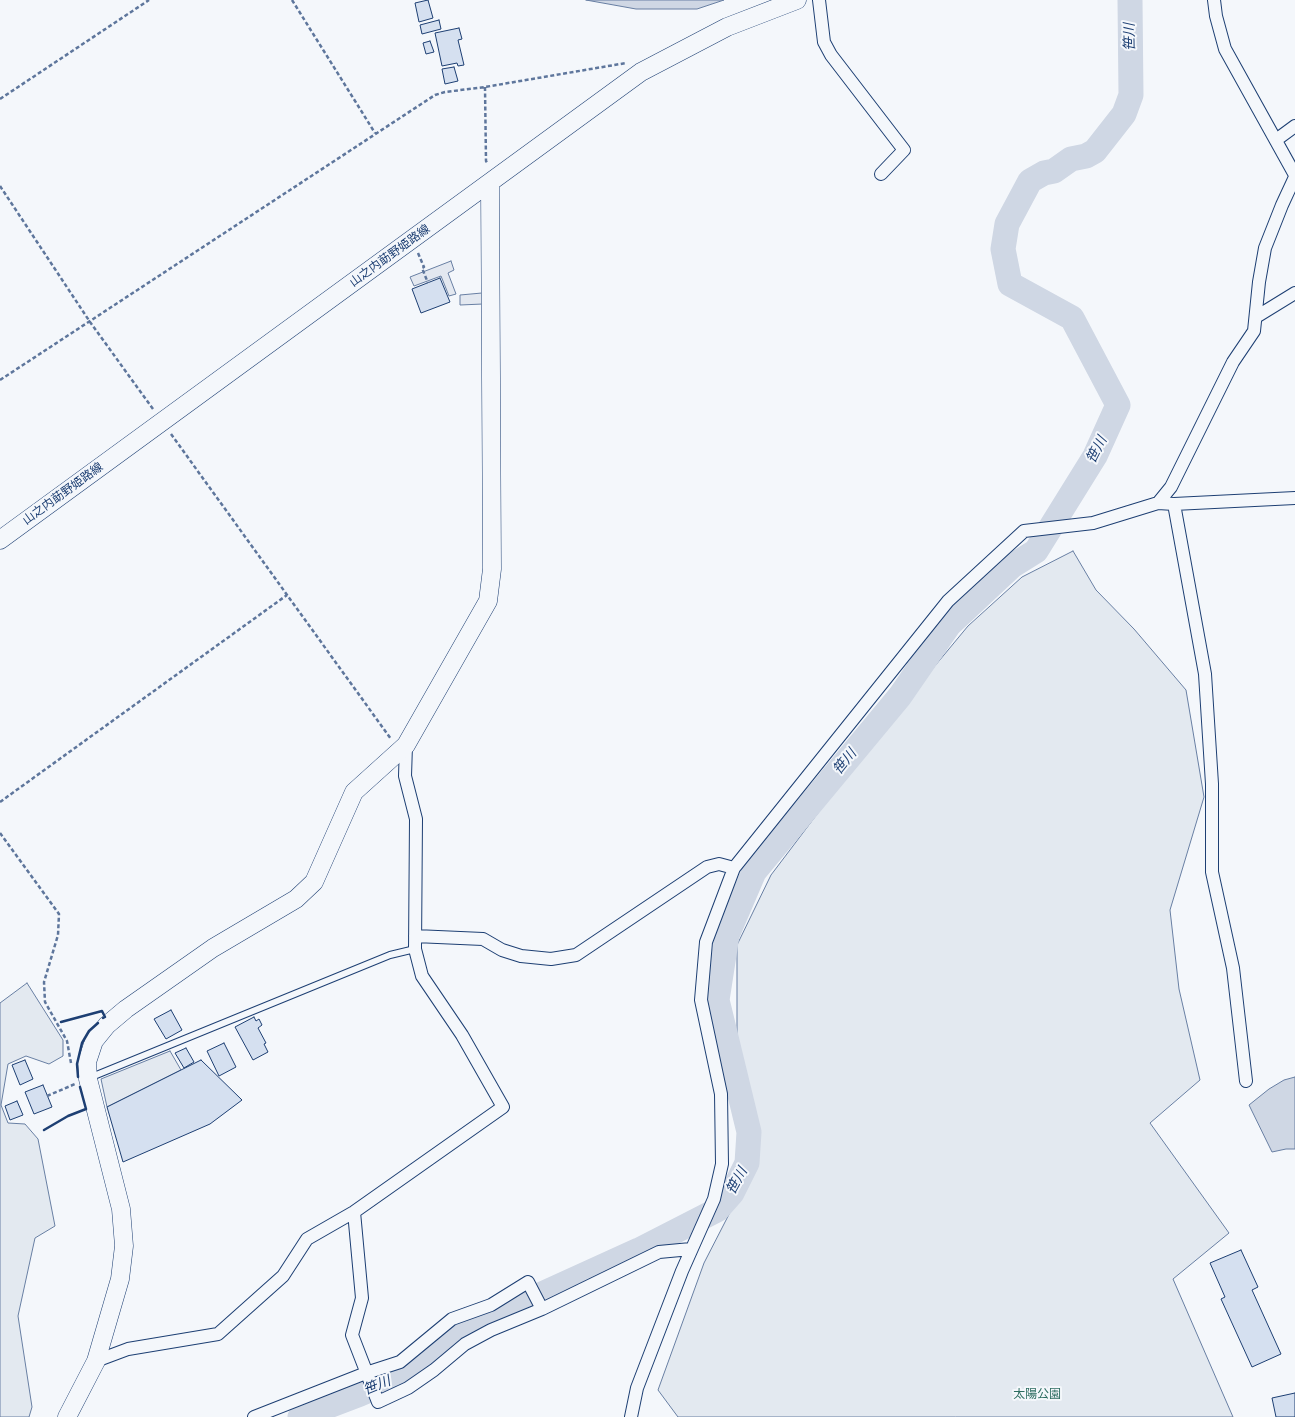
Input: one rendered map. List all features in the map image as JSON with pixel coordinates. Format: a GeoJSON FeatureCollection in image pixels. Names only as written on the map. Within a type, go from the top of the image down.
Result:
{"type":"FeatureCollection","features":[{"type":"Feature","properties":{"kind":"street","name":"山之内莇野姫路線"},"geometry":{"type":"LineString","coordinates":[[0,540],[642,72],[726,27],[797,0]]}},
{"type":"Feature","properties":{"kind":"street"},"geometry":{"type":"LineString","coordinates":[[819,0],[824,42],[831,55],[904,150],[881,174]]}},
{"type":"Feature","properties":{"kind":"street"},"geometry":{"type":"LineString","coordinates":[[1158,503],[1170,486],[1233,362],[1254,331],[1258,282],[1265,248],[1295,176],[1225,49],[1216,16],[1214,0]]}},
{"type":"Feature","properties":{"kind":"street"},"geometry":{"type":"LineString","coordinates":[[1276,140],[1295,126]]}},
{"type":"Feature","properties":{"kind":"street"},"geometry":{"type":"LineString","coordinates":[[67,1417],[96,1361],[120,1279],[124,1246],[121,1209],[78,1080],[94,1041],[107,1025],[126,1009],[213,948],[296,899],[314,882],[354,792],[403,748],[488,601],[492,569],[494,181]]}},
{"type":"Feature","properties":{"kind":"street"},"geometry":{"type":"LineString","coordinates":[[1256,317],[1295,294]]}},
{"type":"Feature","properties":{"kind":"street"},"geometry":{"type":"LineString","coordinates":[[631,1417],[637,1388],[690,1249],[714,1199],[722,1164],[721,1094],[701,1000],[706,942],[734,868],[948,601],[1024,531],[1093,523],[1158,503],[1174,504],[1295,498]]}},
{"type":"Feature","properties":{"kind":"street"},"geometry":{"type":"LineString","coordinates":[[1174,504],[1205,674],[1212,784],[1212,872],[1232,968],[1246,1081]]}},
{"type":"Feature","properties":{"kind":"street"},"geometry":{"type":"LineString","coordinates":[[96,1361],[128,1349],[218,1334],[283,1276],[307,1239],[354,1212],[503,1107],[462,1035],[422,976],[415,942],[416,819],[405,776],[403,748]]}},
{"type":"Feature","properties":{"kind":"street"},"geometry":{"type":"LineString","coordinates":[[415,942],[483,939],[502,950],[521,956],[550,959],[576,955],[707,867],[719,864],[734,868]]}},
{"type":"Feature","properties":{"kind":"street"},"geometry":{"type":"LineString","coordinates":[[354,1212],[362,1298],[352,1335],[378,1402],[408,1388],[434,1370],[465,1344],[491,1330],[542,1309],[659,1252],[690,1249]]}},
{"type":"Feature","properties":{"kind":"street"},"geometry":{"type":"LineString","coordinates":[[254,1417],[366,1373],[400,1362],[452,1319],[491,1305],[528,1282],[542,1309]]}},
{"type":"Feature","properties":{"kind":"lane"},"geometry":{"type":"LineString","coordinates":[[78,1080],[390,955],[415,942]]}},
{"type":"Feature","properties":{"kind":"path"},"geometry":{"type":"LineString","coordinates":[[0,99],[150,0]]}},
{"type":"Feature","properties":{"kind":"path"},"geometry":{"type":"LineString","coordinates":[[292,0],[375,133]]}},
{"type":"Feature","properties":{"kind":"path"},"geometry":{"type":"LineString","coordinates":[[0,380],[435,95],[635,61]]}},
{"type":"Feature","properties":{"kind":"path"},"geometry":{"type":"LineString","coordinates":[[485,87],[486,161],[494,181]]}},
{"type":"Feature","properties":{"kind":"path"},"geometry":{"type":"LineString","coordinates":[[0,186],[90,322],[287,595],[403,748]]}},
{"type":"Feature","properties":{"kind":"path"},"geometry":{"type":"LineString","coordinates":[[416,249],[424,267],[422,268],[428,283]]}},
{"type":"Feature","properties":{"kind":"path"},"geometry":{"type":"LineString","coordinates":[[0,802],[287,595]]}},
{"type":"Feature","properties":{"kind":"path"},"geometry":{"type":"LineString","coordinates":[[0,833],[59,914],[58,935],[44,982],[45,1002],[67,1041],[72,1067]]}},
{"type":"Feature","properties":{"kind":"path"},"geometry":{"type":"LineString","coordinates":[[47,1096],[78,1080]]}},
{"type":"Feature","properties":{"kind":"green space","name":"太陽公園"},"geometry":{"type":"Polygon","coordinates":[[[1073,551],[1096,590],[1134,629],[1186,690],[1204,797],[1170,910],[1179,989],[1200,1080],[1150,1123],[1229,1233],[1173,1279],[1233,1417],[678,1417],[658,1390],[704,1263],[743,1187],[754,1121],[737,1050],[737,945],[771,875],[871,743],[968,626],[1022,577],[1073,551]]]}},
{"type":"Feature","properties":{"kind":"green space"},"geometry":{"type":"Polygon","coordinates":[[[27,983],[63,1040],[63,1056],[49,1064],[26,1056],[8,1064],[1,1105],[8,1123],[25,1124],[38,1139],[55,1226],[35,1238],[18,1316],[32,1407],[29,1417],[0,1417],[0,1003],[27,983]]]}},
{"type":"Feature","properties":{"kind":"green space"},"geometry":{"type":"Polygon","coordinates":[[[170,1051],[181,1070],[107,1107],[101,1079],[170,1051]]]}},
{"type":"Feature","properties":{"kind":"shaded area"},"geometry":{"type":"Polygon","coordinates":[[[586,0],[724,0],[697,9],[636,9],[586,0]]]}},
{"type":"Feature","properties":{"kind":"shaded area"},"geometry":{"type":"Polygon","coordinates":[[[451,261],[454,270],[448,273],[456,294],[449,296],[441,276],[414,286],[410,277],[451,261]]]}},
{"type":"Feature","properties":{"kind":"shaded area"},"geometry":{"type":"Polygon","coordinates":[[[482,293],[483,304],[460,305],[460,295],[482,293]]]}},
{"type":"Feature","properties":{"kind":"shaded area"},"geometry":{"type":"Polygon","coordinates":[[[1295,1077],[1295,1149],[1272,1152],[1249,1105],[1269,1089],[1284,1080],[1295,1077]]]}},
{"type":"Feature","properties":{"kind":"building"},"geometry":{"type":"Polygon","coordinates":[[[428,0],[433,18],[419,22],[415,3],[428,0]]]}},
{"type":"Feature","properties":{"kind":"building"},"geometry":{"type":"Polygon","coordinates":[[[439,20],[441,29],[422,34],[420,25],[439,20]]]}},
{"type":"Feature","properties":{"kind":"building"},"geometry":{"type":"Polygon","coordinates":[[[459,28],[462,39],[458,40],[464,65],[458,66],[457,63],[442,66],[435,33],[459,28]]]}},
{"type":"Feature","properties":{"kind":"building"},"geometry":{"type":"Polygon","coordinates":[[[430,41],[434,52],[426,54],[423,43],[430,41]]]}},
{"type":"Feature","properties":{"kind":"building"},"geometry":{"type":"Polygon","coordinates":[[[454,67],[458,81],[445,84],[442,69],[454,67]]]}},
{"type":"Feature","properties":{"kind":"building"},"geometry":{"type":"Polygon","coordinates":[[[440,278],[450,302],[421,313],[412,289],[440,278]]]}},
{"type":"Feature","properties":{"kind":"building"},"geometry":{"type":"Polygon","coordinates":[[[171,1010],[182,1030],[166,1039],[154,1019],[171,1010]]]}},
{"type":"Feature","properties":{"kind":"building"},"geometry":{"type":"Polygon","coordinates":[[[254,1017],[256,1021],[259,1019],[262,1025],[258,1028],[266,1043],[264,1044],[268,1052],[253,1060],[235,1027],[254,1017]]]}},
{"type":"Feature","properties":{"kind":"building"},"geometry":{"type":"Polygon","coordinates":[[[224,1043],[236,1067],[219,1076],[207,1051],[224,1043]]]}},
{"type":"Feature","properties":{"kind":"building"},"geometry":{"type":"Polygon","coordinates":[[[186,1048],[194,1062],[184,1068],[175,1053],[186,1048]]]}},
{"type":"Feature","properties":{"kind":"building"},"geometry":{"type":"Polygon","coordinates":[[[25,1060],[33,1079],[20,1085],[12,1065],[25,1060]]]}},
{"type":"Feature","properties":{"kind":"building"},"geometry":{"type":"Polygon","coordinates":[[[201,1060],[242,1100],[210,1124],[123,1162],[107,1107],[201,1060]]]}},
{"type":"Feature","properties":{"kind":"building"},"geometry":{"type":"Polygon","coordinates":[[[43,1085],[52,1107],[34,1114],[25,1092],[43,1085]]]}},
{"type":"Feature","properties":{"kind":"building"},"geometry":{"type":"Polygon","coordinates":[[[17,1101],[23,1115],[10,1120],[5,1106],[17,1101]]]}},
{"type":"Feature","properties":{"kind":"building"},"geometry":{"type":"Polygon","coordinates":[[[1241,1250],[1258,1287],[1252,1290],[1281,1354],[1252,1367],[1221,1299],[1225,1297],[1210,1263],[1241,1250]]]}},
{"type":"Feature","properties":{"kind":"building"},"geometry":{"type":"Polygon","coordinates":[[[1295,1393],[1295,1417],[1276,1417],[1272,1398],[1295,1393]]]}},
{"type":"Feature","properties":{"kind":"waterway","name":"笹川"},"geometry":{"type":"LineString","coordinates":[[300,1417],[423,1367],[472,1326],[639,1250],[717,1210],[732,1193],[747,1163],[749,1132],[717,1000],[727,935],[754,872],[900,696],[949,625],[1012,566],[1036,551],[1095,456],[1118,405],[1072,318],[1010,284],[1003,249],[1007,224],[1030,181],[1044,173],[1054,171],[1071,159],[1086,156],[1095,151],[1124,114],[1131,95],[1130,0]]}},
{"type":"Feature","properties":{"kind":"wall"},"geometry":{"type":"LineString","coordinates":[[61,1022],[102,1011],[105,1017],[103,1018]]}},
{"type":"Feature","properties":{"kind":"wall"},"geometry":{"type":"LineString","coordinates":[[78,1077],[77,1064],[82,1043],[89,1031],[98,1023]]}},
{"type":"Feature","properties":{"kind":"wall"},"geometry":{"type":"LineString","coordinates":[[44,1130],[68,1116],[86,1109],[80,1087]]}}]}
